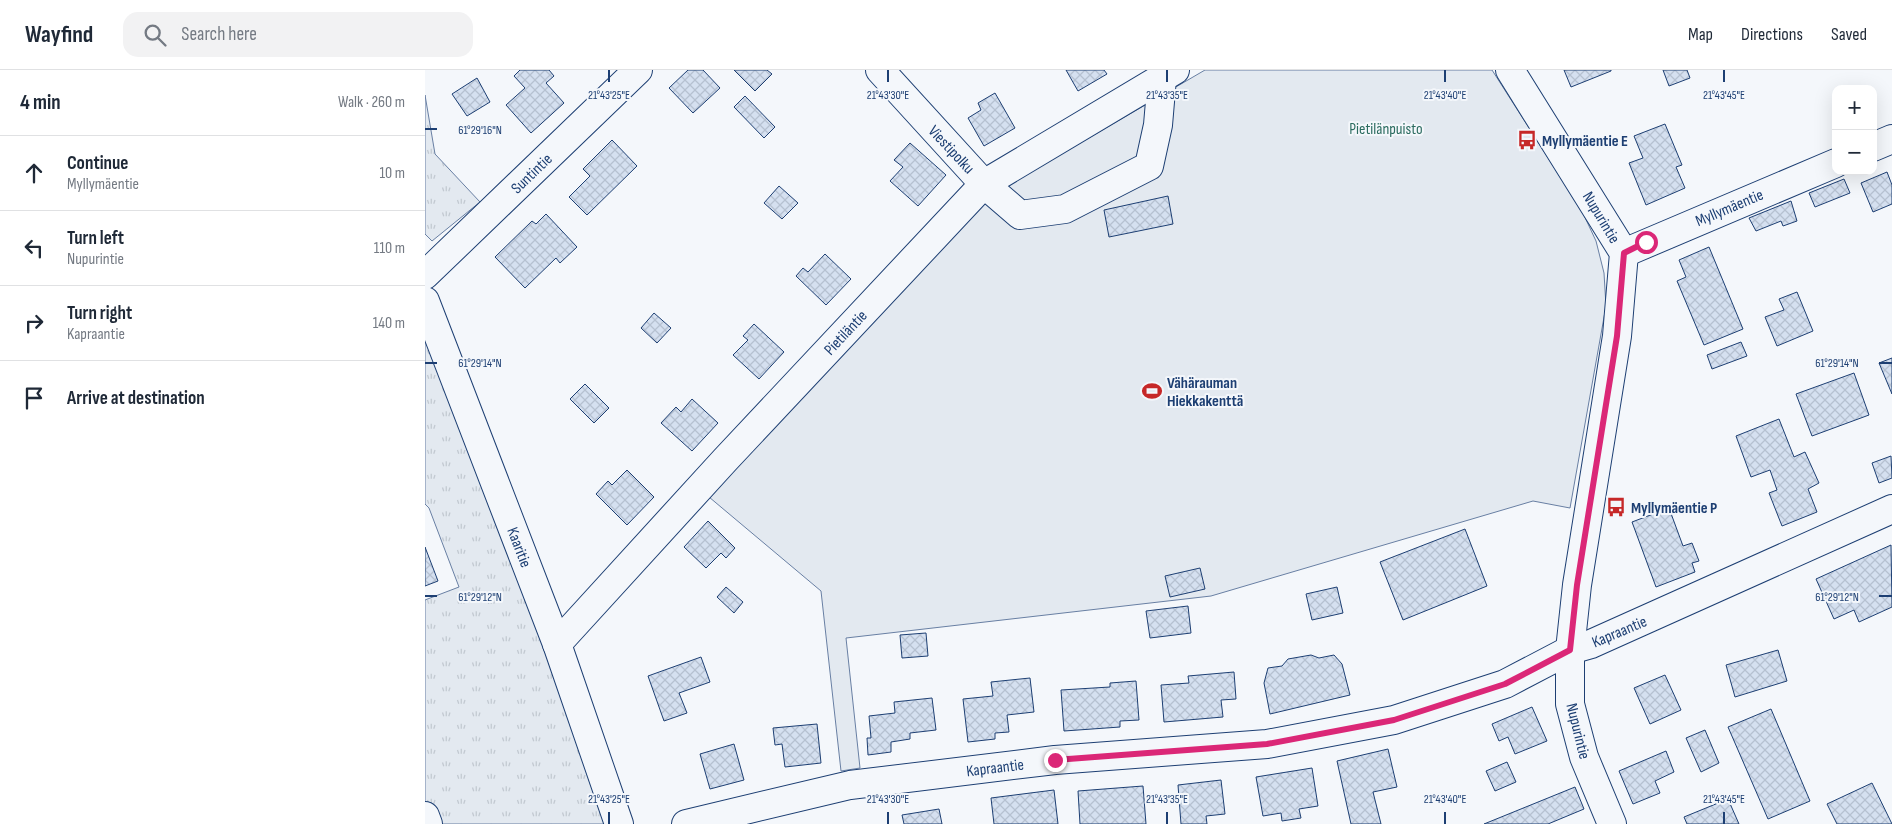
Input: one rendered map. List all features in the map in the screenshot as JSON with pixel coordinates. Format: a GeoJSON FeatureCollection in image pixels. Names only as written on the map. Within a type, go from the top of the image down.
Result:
{"type":"FeatureCollection","features":[{"type":"Feature","properties":{"kind":"street","name":"Suntintie"},"geometry":{"type":"LineString","coordinates":[[425,275],[638,70]]}},
{"type":"Feature","properties":{"kind":"street","name":"Viestipolku"},"geometry":{"type":"LineString","coordinates":[[879,70],[984,184],[1020,215],[1065,209],[1149,166],[1169,74]]}},
{"type":"Feature","properties":{"kind":"street","name":"Nupurintie"},"geometry":{"type":"LineString","coordinates":[[1510,70],[1624,253],[1617,336],[1577,585],[1570,650],[1570,704],[1584,757],[1612,824]]}},
{"type":"Feature","properties":{"kind":"street","name":"Pietiläntie"},"geometry":{"type":"LineString","coordinates":[[557,644],[725,460],[984,184],[1169,74]]}},
{"type":"Feature","properties":{"kind":"street"},"geometry":{"type":"LineString","coordinates":[[1877,145],[1892,139]]}},
{"type":"Feature","properties":{"kind":"street","name":"Myllymäentie"},"geometry":{"type":"LineString","coordinates":[[1624,253],[1832,165]]}},
{"type":"Feature","properties":{"kind":"street","name":"Kaaritie"},"geometry":{"type":"LineString","coordinates":[[425,300],[557,644],[619,824]]}},
{"type":"Feature","properties":{"kind":"street","name":"Kapraantie"},"geometry":{"type":"LineString","coordinates":[[686,824],[851,785],[1055,760],[1267,744],[1394,720],[1505,684],[1570,650],[1591,644],[1892,509]]}},
{"type":"Feature","properties":{"kind":"street"},"geometry":{"type":"LineString","coordinates":[[425,816],[428,824]]}},
{"type":"Feature","properties":{"kind":"green space","name":"Pietilänpuisto"},"geometry":{"type":"Polygon","coordinates":[[[1205,70],[1492,70],[1582,211],[1596,241],[1604,273],[1606,306],[1570,508],[1533,501],[1211,596],[846,638],[860,768],[841,771],[821,591],[709,497],[919,264],[996,192],[1205,70]]]}},
{"type":"Feature","properties":{"kind":"green space"},"geometry":{"type":"Polygon","coordinates":[[[425,95],[435,154],[480,202],[432,241],[425,234],[425,95]]]}},
{"type":"Feature","properties":{"kind":"green space"},"geometry":{"type":"Polygon","coordinates":[[[425,301],[619,824],[428,824],[425,816],[425,600],[459,587],[429,508],[425,504],[425,301]]]}},
{"type":"Feature","properties":{"kind":"building"},"geometry":{"type":"Polygon","coordinates":[[[520,70],[549,70],[554,76],[546,83],[564,103],[531,133],[506,105],[525,88],[514,76],[520,70]]]}},
{"type":"Feature","properties":{"kind":"building"},"geometry":{"type":"Polygon","coordinates":[[[688,70],[703,70],[720,88],[693,113],[669,88],[688,70]]]}},
{"type":"Feature","properties":{"kind":"building"},"geometry":{"type":"Polygon","coordinates":[[[734,70],[767,70],[772,74],[755,91],[734,70]]]}},
{"type":"Feature","properties":{"kind":"building"},"geometry":{"type":"Polygon","coordinates":[[[1066,70],[1104,70],[1107,74],[1078,91],[1066,70]]]}},
{"type":"Feature","properties":{"kind":"building"},"geometry":{"type":"Polygon","coordinates":[[[1564,70],[1611,70],[1611,71],[1571,87],[1564,70]]]}},
{"type":"Feature","properties":{"kind":"building"},"geometry":{"type":"Polygon","coordinates":[[[1663,70],[1687,70],[1690,78],[1669,86],[1663,70]]]}},
{"type":"Feature","properties":{"kind":"building"},"geometry":{"type":"Polygon","coordinates":[[[477,78],[490,102],[467,116],[452,94],[477,78]]]}},
{"type":"Feature","properties":{"kind":"building"},"geometry":{"type":"Polygon","coordinates":[[[995,93],[1015,128],[984,146],[968,118],[981,110],[978,103],[995,93]]]}},
{"type":"Feature","properties":{"kind":"building"},"geometry":{"type":"Polygon","coordinates":[[[745,96],[775,127],[764,138],[734,107],[745,96]]]}},
{"type":"Feature","properties":{"kind":"building"},"geometry":{"type":"Polygon","coordinates":[[[1665,124],[1682,165],[1676,167],[1685,188],[1646,205],[1629,163],[1643,158],[1634,136],[1665,124]]]}},
{"type":"Feature","properties":{"kind":"building"},"geometry":{"type":"Polygon","coordinates":[[[612,140],[637,166],[587,215],[569,197],[590,176],[583,169],[612,140]]]}},
{"type":"Feature","properties":{"kind":"building"},"geometry":{"type":"Polygon","coordinates":[[[910,143],[946,175],[918,206],[890,181],[903,167],[894,160],[910,143]]]}},
{"type":"Feature","properties":{"kind":"building"},"geometry":{"type":"Polygon","coordinates":[[[1887,172],[1892,185],[1892,204],[1873,212],[1861,183],[1887,172]]]}},
{"type":"Feature","properties":{"kind":"building"},"geometry":{"type":"Polygon","coordinates":[[[1844,179],[1850,193],[1815,207],[1809,193],[1844,179]]]}},
{"type":"Feature","properties":{"kind":"building"},"geometry":{"type":"Polygon","coordinates":[[[779,186],[798,203],[782,219],[764,203],[779,186]]]}},
{"type":"Feature","properties":{"kind":"building"},"geometry":{"type":"Polygon","coordinates":[[[1168,196],[1173,224],[1109,237],[1104,210],[1168,196]]]}},
{"type":"Feature","properties":{"kind":"building"},"geometry":{"type":"Polygon","coordinates":[[[1791,201],[1797,221],[1783,226],[1781,221],[1756,231],[1749,218],[1791,201]]]}},
{"type":"Feature","properties":{"kind":"building"},"geometry":{"type":"Polygon","coordinates":[[[546,214],[577,247],[560,263],[556,258],[525,288],[495,257],[532,221],[536,224],[546,214]]]}},
{"type":"Feature","properties":{"kind":"building"},"geometry":{"type":"Polygon","coordinates":[[[1709,247],[1743,329],[1704,345],[1677,281],[1686,277],[1679,260],[1709,247]]]}},
{"type":"Feature","properties":{"kind":"building"},"geometry":{"type":"Polygon","coordinates":[[[825,254],[851,279],[826,305],[796,276],[803,268],[808,272],[825,254]]]}},
{"type":"Feature","properties":{"kind":"building"},"geometry":{"type":"Polygon","coordinates":[[[1797,292],[1813,331],[1777,346],[1765,317],[1784,310],[1779,299],[1797,292]]]}},
{"type":"Feature","properties":{"kind":"building"},"geometry":{"type":"Polygon","coordinates":[[[654,313],[671,328],[657,343],[641,328],[654,313]]]}},
{"type":"Feature","properties":{"kind":"building"},"geometry":{"type":"Polygon","coordinates":[[[754,324],[784,352],[759,379],[733,355],[748,340],[743,336],[754,324]]]}},
{"type":"Feature","properties":{"kind":"building"},"geometry":{"type":"Polygon","coordinates":[[[1741,342],[1747,356],[1712,369],[1707,355],[1741,342]]]}},
{"type":"Feature","properties":{"kind":"building"},"geometry":{"type":"Polygon","coordinates":[[[1892,358],[1892,394],[1879,363],[1892,358]]]}},
{"type":"Feature","properties":{"kind":"building"},"geometry":{"type":"Polygon","coordinates":[[[1854,373],[1869,415],[1812,436],[1796,394],[1854,373]]]}},
{"type":"Feature","properties":{"kind":"building"},"geometry":{"type":"Polygon","coordinates":[[[585,384],[609,408],[594,423],[570,399],[585,384]]]}},
{"type":"Feature","properties":{"kind":"building"},"geometry":{"type":"Polygon","coordinates":[[[692,399],[718,423],[692,451],[661,423],[676,407],[681,412],[692,399]]]}},
{"type":"Feature","properties":{"kind":"building"},"geometry":{"type":"Polygon","coordinates":[[[1779,419],[1794,457],[1805,452],[1819,483],[1808,489],[1817,512],[1782,526],[1769,493],[1777,490],[1770,470],[1751,477],[1736,436],[1779,419]]]}},
{"type":"Feature","properties":{"kind":"building"},"geometry":{"type":"Polygon","coordinates":[[[1891,456],[1892,478],[1879,483],[1872,463],[1891,456]]]}},
{"type":"Feature","properties":{"kind":"building"},"geometry":{"type":"Polygon","coordinates":[[[627,470],[654,497],[627,525],[596,494],[608,481],[612,485],[627,470]]]}},
{"type":"Feature","properties":{"kind":"building"},"geometry":{"type":"Polygon","coordinates":[[[1669,508],[1683,546],[1692,543],[1699,561],[1692,563],[1695,572],[1656,587],[1632,522],[1669,508]]]}},
{"type":"Feature","properties":{"kind":"building"},"geometry":{"type":"Polygon","coordinates":[[[708,521],[735,548],[726,558],[721,553],[706,568],[684,547],[708,521]]]}},
{"type":"Feature","properties":{"kind":"building"},"geometry":{"type":"Polygon","coordinates":[[[1465,529],[1487,586],[1403,620],[1380,562],[1465,529]]]}},
{"type":"Feature","properties":{"kind":"building"},"geometry":{"type":"Polygon","coordinates":[[[1891,545],[1892,607],[1859,622],[1854,610],[1834,619],[1816,579],[1891,545]]]}},
{"type":"Feature","properties":{"kind":"building"},"geometry":{"type":"Polygon","coordinates":[[[425,547],[438,581],[425,586],[425,547]]]}},
{"type":"Feature","properties":{"kind":"building"},"geometry":{"type":"Polygon","coordinates":[[[1200,568],[1205,589],[1170,597],[1165,576],[1200,568]]]}},
{"type":"Feature","properties":{"kind":"building"},"geometry":{"type":"Polygon","coordinates":[[[726,587],[743,602],[734,613],[717,597],[726,587]]]}},
{"type":"Feature","properties":{"kind":"building"},"geometry":{"type":"Polygon","coordinates":[[[1337,587],[1343,613],[1312,620],[1306,594],[1337,587]]]}},
{"type":"Feature","properties":{"kind":"building"},"geometry":{"type":"Polygon","coordinates":[[[1188,606],[1191,633],[1150,638],[1146,611],[1188,606]]]}},
{"type":"Feature","properties":{"kind":"building"},"geometry":{"type":"Polygon","coordinates":[[[926,633],[928,656],[902,658],[900,635],[926,633]]]}},
{"type":"Feature","properties":{"kind":"building"},"geometry":{"type":"Polygon","coordinates":[[[1778,650],[1787,681],[1735,697],[1726,665],[1778,650]]]}},
{"type":"Feature","properties":{"kind":"building"},"geometry":{"type":"Polygon","coordinates":[[[1311,655],[1319,658],[1334,655],[1342,664],[1350,695],[1270,714],[1264,683],[1268,668],[1282,666],[1288,659],[1311,655]]]}},
{"type":"Feature","properties":{"kind":"building"},"geometry":{"type":"Polygon","coordinates":[[[701,657],[710,682],[679,693],[687,713],[664,721],[648,676],[701,657]]]}},
{"type":"Feature","properties":{"kind":"building"},"geometry":{"type":"Polygon","coordinates":[[[1234,672],[1236,699],[1221,700],[1223,717],[1164,722],[1161,685],[1189,683],[1188,676],[1234,672]]]}},
{"type":"Feature","properties":{"kind":"building"},"geometry":{"type":"Polygon","coordinates":[[[1665,675],[1681,710],[1650,724],[1634,688],[1665,675]]]}},
{"type":"Feature","properties":{"kind":"building"},"geometry":{"type":"Polygon","coordinates":[[[1030,678],[1034,712],[1007,715],[1009,732],[995,733],[995,739],[968,742],[963,699],[993,696],[991,682],[1030,678]]]}},
{"type":"Feature","properties":{"kind":"building"},"geometry":{"type":"Polygon","coordinates":[[[1136,681],[1139,720],[1120,721],[1120,727],[1064,731],[1061,690],[1110,687],[1110,683],[1136,681]]]}},
{"type":"Feature","properties":{"kind":"building"},"geometry":{"type":"Polygon","coordinates":[[[932,698],[936,730],[910,733],[910,739],[891,742],[891,752],[868,755],[867,738],[871,738],[869,716],[895,713],[894,702],[932,698]]]}},
{"type":"Feature","properties":{"kind":"building"},"geometry":{"type":"Polygon","coordinates":[[[1532,707],[1547,741],[1515,754],[1508,737],[1499,741],[1492,724],[1532,707]]]}},
{"type":"Feature","properties":{"kind":"building"},"geometry":{"type":"Polygon","coordinates":[[[1771,709],[1810,801],[1768,819],[1728,727],[1771,709]]]}},
{"type":"Feature","properties":{"kind":"building"},"geometry":{"type":"Polygon","coordinates":[[[817,724],[821,763],[785,767],[782,744],[775,745],[773,728],[817,724]]]}},
{"type":"Feature","properties":{"kind":"building"},"geometry":{"type":"Polygon","coordinates":[[[1705,730],[1719,763],[1701,772],[1686,738],[1705,730]]]}},
{"type":"Feature","properties":{"kind":"building"},"geometry":{"type":"Polygon","coordinates":[[[734,744],[744,780],[710,789],[700,754],[734,744]]]}},
{"type":"Feature","properties":{"kind":"building"},"geometry":{"type":"Polygon","coordinates":[[[1388,749],[1397,787],[1373,792],[1381,824],[1351,824],[1337,761],[1388,749]]]}},
{"type":"Feature","properties":{"kind":"building"},"geometry":{"type":"Polygon","coordinates":[[[1666,751],[1674,772],[1655,781],[1660,793],[1633,804],[1619,771],[1666,751]]]}},
{"type":"Feature","properties":{"kind":"building"},"geometry":{"type":"Polygon","coordinates":[[[1507,762],[1516,782],[1495,791],[1486,771],[1507,762]]]}},
{"type":"Feature","properties":{"kind":"building"},"geometry":{"type":"Polygon","coordinates":[[[1312,768],[1318,806],[1299,809],[1301,818],[1282,821],[1281,813],[1263,816],[1256,777],[1312,768]]]}},
{"type":"Feature","properties":{"kind":"building"},"geometry":{"type":"Polygon","coordinates":[[[1221,780],[1225,814],[1206,816],[1207,824],[1181,824],[1178,785],[1221,780]]]}},
{"type":"Feature","properties":{"kind":"building"},"geometry":{"type":"Polygon","coordinates":[[[1872,783],[1892,824],[1837,824],[1827,804],[1872,783]]]}},
{"type":"Feature","properties":{"kind":"building"},"geometry":{"type":"Polygon","coordinates":[[[1143,786],[1146,824],[1080,824],[1078,791],[1143,786]]]}},
{"type":"Feature","properties":{"kind":"building"},"geometry":{"type":"Polygon","coordinates":[[[1575,787],[1584,809],[1548,824],[1484,824],[1575,787]]]}},
{"type":"Feature","properties":{"kind":"building"},"geometry":{"type":"Polygon","coordinates":[[[1054,790],[1058,824],[994,824],[991,798],[1054,790]]]}},
{"type":"Feature","properties":{"kind":"building"},"geometry":{"type":"Polygon","coordinates":[[[1728,799],[1739,824],[1687,824],[1684,817],[1728,799]]]}},
{"type":"Feature","properties":{"kind":"building"},"geometry":{"type":"Polygon","coordinates":[[[939,809],[942,824],[904,824],[902,815],[939,809]]]}},
{"type":"Feature","properties":{"kind":"place","name":"Myllymäentie E"},"geometry":{"type":"Point","coordinates":[1527,140]}},
{"type":"Feature","properties":{"kind":"place","name":"Vähärauman Hiekkakenttä"},"geometry":{"type":"Point","coordinates":[1152,391]}},
{"type":"Feature","properties":{"kind":"place","name":"Myllymäentie P"},"geometry":{"type":"Point","coordinates":[1616,507]}},
{"type":"Feature","properties":{"kind":"route"},"geometry":{"type":"LineString","coordinates":[[1055,760],[1267,744],[1394,720],[1505,684],[1570,650],[1577,585],[1617,336],[1624,253],[1646,242]]}}]}
